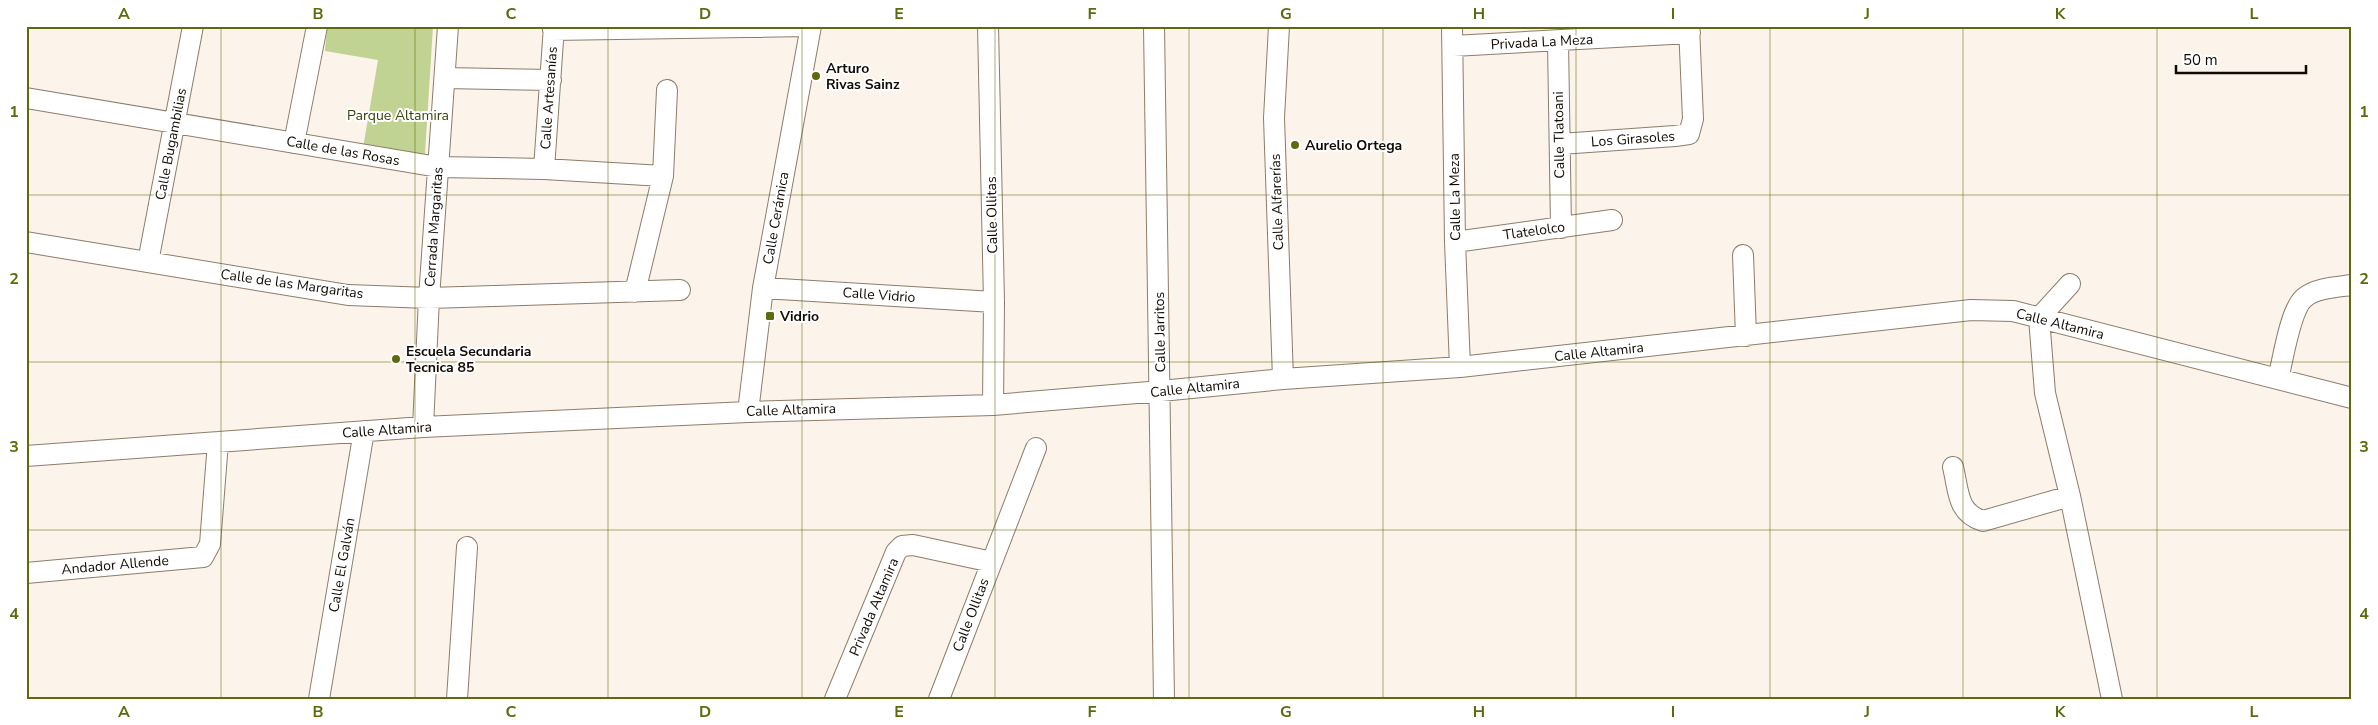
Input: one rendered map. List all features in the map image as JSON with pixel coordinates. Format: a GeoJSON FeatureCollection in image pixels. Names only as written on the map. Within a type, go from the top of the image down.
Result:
{"type":"FeatureCollection","features":[{"type":"Feature","properties":{"kind":"street","name":"Calle Bugambilias"},"geometry":{"type":"LineString","coordinates":[[148,262],[193,26]]}},
{"type":"Feature","properties":{"kind":"street"},"geometry":{"type":"LineString","coordinates":[[294,143],[317,26]]}},
{"type":"Feature","properties":{"kind":"street","name":"Cerrada Margaritas"},"geometry":{"type":"LineString","coordinates":[[423,428],[429,298],[448,26]]}},
{"type":"Feature","properties":{"kind":"street"},"geometry":{"type":"LineString","coordinates":[[553,28],[811,26]]}},
{"type":"Feature","properties":{"kind":"street","name":"Calle Cerámica"},"geometry":{"type":"LineString","coordinates":[[748,412],[763,288],[811,26]]}},
{"type":"Feature","properties":{"kind":"street","name":"Calle Ollitas"},"geometry":{"type":"LineString","coordinates":[[988,26],[994,302],[993,405]]}},
{"type":"Feature","properties":{"kind":"street","name":"Calle Jarritos"},"geometry":{"type":"LineString","coordinates":[[1154,26],[1161,392],[1164,699]]}},
{"type":"Feature","properties":{"kind":"street","name":"Calle Alfarerías"},"geometry":{"type":"LineString","coordinates":[[1279,26],[1274,118],[1283,379]]}},
{"type":"Feature","properties":{"kind":"street","name":"Calle Artesanías"},"geometry":{"type":"LineString","coordinates":[[544,169],[553,28]]}},
{"type":"Feature","properties":{"kind":"street","name":"Privada La Meza"},"geometry":{"type":"LineString","coordinates":[[1453,36],[1558,42],[1690,30]]}},
{"type":"Feature","properties":{"kind":"street","name":"Los Girasoles"},"geometry":{"type":"LineString","coordinates":[[1560,144],[1689,134],[1693,119],[1690,30]]}},
{"type":"Feature","properties":{"kind":"street","name":"Calle La Meza"},"geometry":{"type":"LineString","coordinates":[[1453,36],[1455,242],[1460,367]]}},
{"type":"Feature","properties":{"kind":"street","name":"Calle Tlatoani"},"geometry":{"type":"LineString","coordinates":[[1558,42],[1561,228]]}},
{"type":"Feature","properties":{"kind":"street"},"geometry":{"type":"LineString","coordinates":[[445,78],[551,80]]}},
{"type":"Feature","properties":{"kind":"street"},"geometry":{"type":"LineString","coordinates":[[635,292],[662,176],[667,90]]}},
{"type":"Feature","properties":{"kind":"street","name":"Calle de las Rosas"},"geometry":{"type":"LineString","coordinates":[[26,98],[438,168],[544,169],[662,176]]}},
{"type":"Feature","properties":{"kind":"street","name":"Tlatelolco"},"geometry":{"type":"LineString","coordinates":[[1455,242],[1612,220]]}},
{"type":"Feature","properties":{"kind":"street","name":"Calle de las Margaritas"},"geometry":{"type":"LineString","coordinates":[[26,242],[348,295],[429,298],[680,290]]}},
{"type":"Feature","properties":{"kind":"street"},"geometry":{"type":"LineString","coordinates":[[1743,255],[1746,336]]}},
{"type":"Feature","properties":{"kind":"street"},"geometry":{"type":"LineString","coordinates":[[2070,284],[2039,318],[2045,394],[2070,496],[2112,699]]}},
{"type":"Feature","properties":{"kind":"street"},"geometry":{"type":"LineString","coordinates":[[2278,379],[2296,309],[2304,298],[2317,291],[2352,285]]}},
{"type":"Feature","properties":{"kind":"street","name":"Calle Vidrio"},"geometry":{"type":"LineString","coordinates":[[763,288],[994,302]]}},
{"type":"Feature","properties":{"kind":"street","name":"Calle Altamira"},"geometry":{"type":"LineString","coordinates":[[26,456],[423,428],[748,412],[993,405],[1161,392],[1283,379],[1460,367],[1971,310],[2013,311],[2352,398]]}},
{"type":"Feature","properties":{"kind":"street","name":"Calle El Galván"},"geometry":{"type":"LineString","coordinates":[[319,699],[364,432]]}},
{"type":"Feature","properties":{"kind":"street","name":"Andador Allende"},"geometry":{"type":"LineString","coordinates":[[26,573],[204,557],[210,544],[218,442]]}},
{"type":"Feature","properties":{"kind":"street","name":"Calle Ollitas"},"geometry":{"type":"LineString","coordinates":[[939,699],[1036,448]]}},
{"type":"Feature","properties":{"kind":"street"},"geometry":{"type":"LineString","coordinates":[[1953,468],[1963,507],[1970,517],[1983,521],[2070,496]]}},
{"type":"Feature","properties":{"kind":"street","name":"Privada Altamira"},"geometry":{"type":"LineString","coordinates":[[835,699],[896,552],[902,546],[913,545],[992,562]]}},
{"type":"Feature","properties":{"kind":"street"},"geometry":{"type":"LineString","coordinates":[[457,699],[467,547]]}},
{"type":"Feature","properties":{"kind":"green space","name":"Parque Altamira"},"geometry":{"type":"Polygon","coordinates":[[[327,26],[433,26],[425,154],[363,148],[378,60],[325,51],[327,26]]]}},
{"type":"Feature","properties":{"kind":"place","name":"Arturo Rivas Sainz"},"geometry":{"type":"Point","coordinates":[816,76]}},
{"type":"Feature","properties":{"kind":"place","name":"Aurelio Ortega"},"geometry":{"type":"Point","coordinates":[1295,145]}},
{"type":"Feature","properties":{"kind":"place","name":"Vidrio"},"geometry":{"type":"Point","coordinates":[770,316]}},
{"type":"Feature","properties":{"kind":"place","name":"Escuela Secundaria Tecnica 85"},"geometry":{"type":"Point","coordinates":[396,359]}}]}
